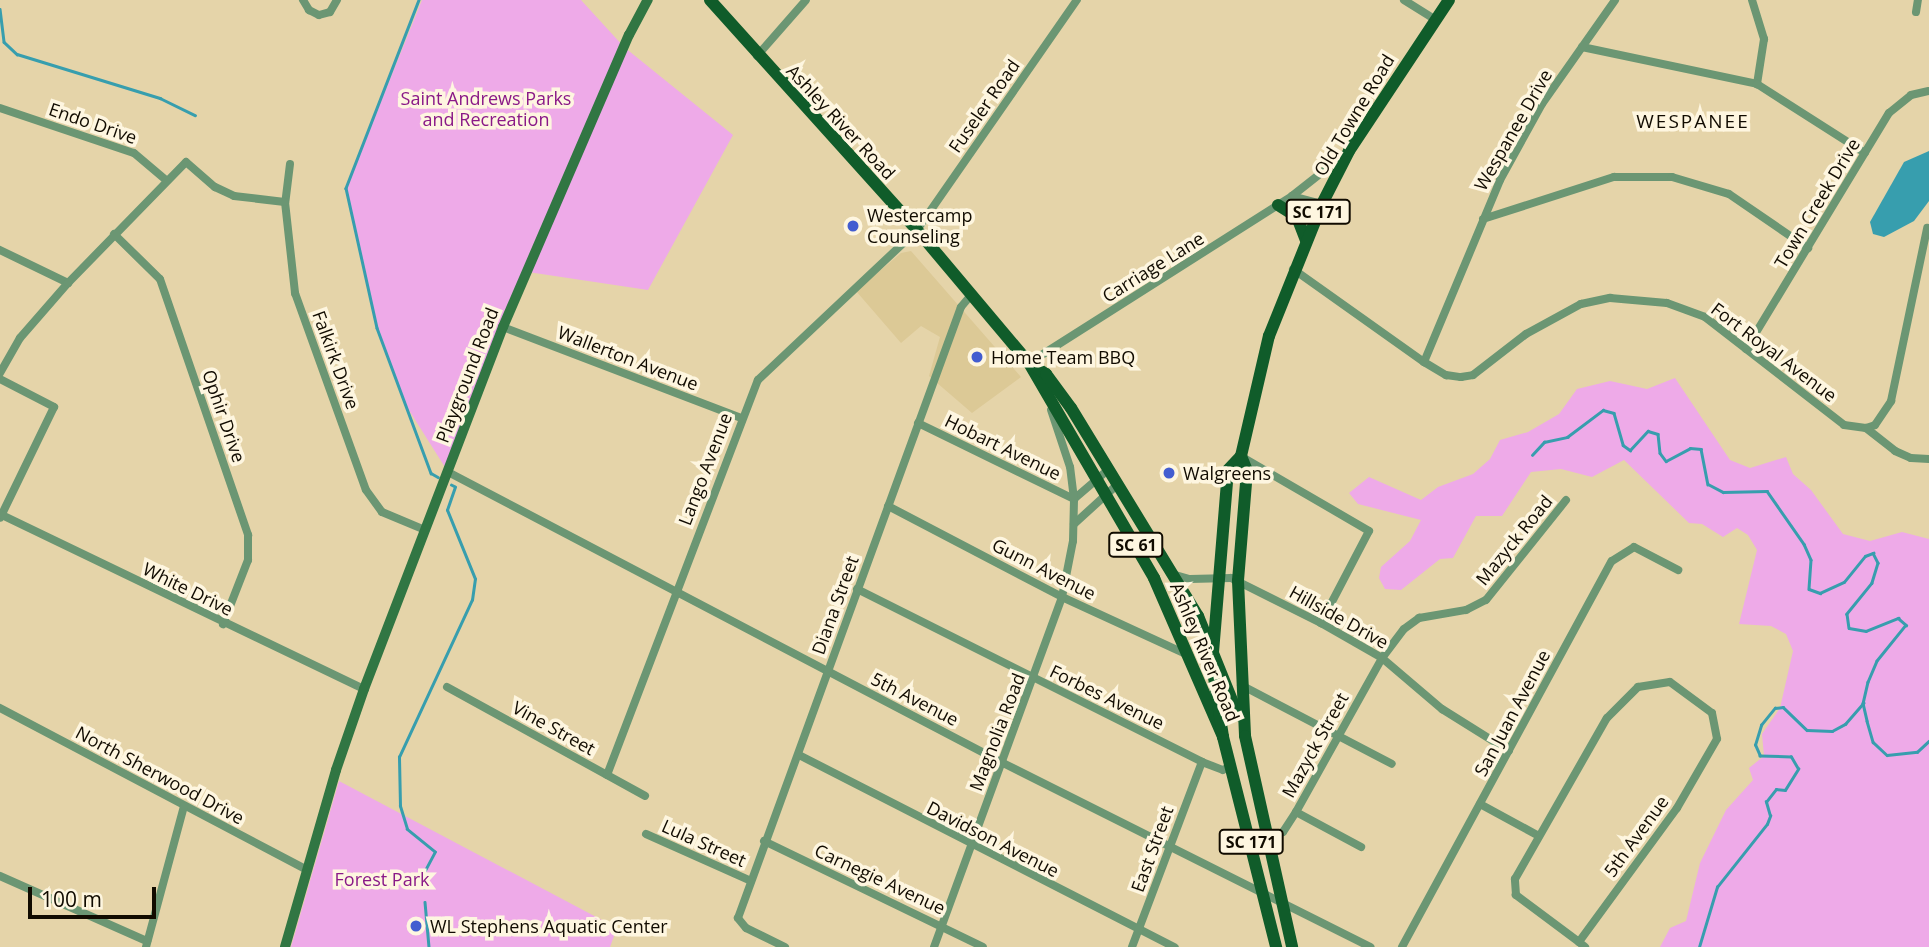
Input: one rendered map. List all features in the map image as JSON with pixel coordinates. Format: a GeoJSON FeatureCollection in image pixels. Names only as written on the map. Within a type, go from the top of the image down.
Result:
{"type":"FeatureCollection","features":[{"type":"Feature","properties":{"kind":"main road","name":"Playground Road"},"geometry":{"type":"LineString","coordinates":[[285,947],[336,770],[364,689],[503,327],[629,35],[649,0]]}},
{"type":"Feature","properties":{"kind":"main road","name":"Ashley River Road"},"geometry":{"type":"LineString","coordinates":[[710,0],[757,56],[917,230],[1029,363],[1154,578],[1223,737]]}},
{"type":"Feature","properties":{"kind":"main road","name":"Old Towne Road"},"geometry":{"type":"LineString","coordinates":[[1241,456],[1257,378],[1293,269],[1322,204],[1349,151],[1449,0]]}},
{"type":"Feature","properties":{"kind":"main road"},"geometry":{"type":"LineString","coordinates":[[1278,205],[1297,217],[1306,240]]}},
{"type":"Feature","properties":{"kind":"main road","name":"Ashley River Road"},"geometry":{"type":"LineString","coordinates":[[1029,363],[1046,374],[1109,469],[1172,574],[1210,642],[1245,736]]}},
{"type":"Feature","properties":{"kind":"main road","name":"SC 171"},"geometry":{"type":"LineString","coordinates":[[1276,947],[1223,737],[1210,642],[1228,470],[1241,456],[1247,471],[1238,581],[1245,736],[1292,947]]}},
{"type":"Feature","properties":{"kind":"street"},"geometry":{"type":"LineString","coordinates":[[303,0],[309,10],[319,15],[330,12],[337,0]]}},
{"type":"Feature","properties":{"kind":"street"},"geometry":{"type":"LineString","coordinates":[[757,56],[806,0]]}},
{"type":"Feature","properties":{"kind":"street","name":"Fuseler Road"},"geometry":{"type":"LineString","coordinates":[[917,230],[1077,0]]}},
{"type":"Feature","properties":{"kind":"street"},"geometry":{"type":"LineString","coordinates":[[1404,0],[1435,19]]}},
{"type":"Feature","properties":{"kind":"street","name":"Wespanee Drive"},"geometry":{"type":"LineString","coordinates":[[1424,362],[1483,219],[1542,104],[1615,0]]}},
{"type":"Feature","properties":{"kind":"street"},"geometry":{"type":"LineString","coordinates":[[1752,0],[1764,39],[1757,84]]}},
{"type":"Feature","properties":{"kind":"street"},"geometry":{"type":"LineString","coordinates":[[1916,12],[1918,0]]}},
{"type":"Feature","properties":{"kind":"street"},"geometry":{"type":"LineString","coordinates":[[1582,47],[1757,84],[1865,153]]}},
{"type":"Feature","properties":{"kind":"street","name":"Town Creek Drive"},"geometry":{"type":"LineString","coordinates":[[1746,349],[1865,153],[1900,102],[1929,91]]}},
{"type":"Feature","properties":{"kind":"street","name":"Endo Drive"},"geometry":{"type":"LineString","coordinates":[[0,107],[134,153],[167,181]]}},
{"type":"Feature","properties":{"kind":"street","name":"Carriage Lane"},"geometry":{"type":"LineString","coordinates":[[1029,363],[1278,205],[1349,151]]}},
{"type":"Feature","properties":{"kind":"street"},"geometry":{"type":"LineString","coordinates":[[0,373],[20,338],[68,283],[186,162],[215,187],[234,196],[285,202]]}},
{"type":"Feature","properties":{"kind":"street","name":"Falkirk Drive"},"geometry":{"type":"LineString","coordinates":[[290,164],[285,202],[295,293],[366,490],[382,512],[425,530]]}},
{"type":"Feature","properties":{"kind":"street"},"geometry":{"type":"LineString","coordinates":[[1483,219],[1614,177],[1653,175],[1700,183],[1729,194],[1808,248]]}},
{"type":"Feature","properties":{"kind":"street"},"geometry":{"type":"LineString","coordinates":[[1293,195],[1322,204]]}},
{"type":"Feature","properties":{"kind":"street"},"geometry":{"type":"LineString","coordinates":[[1866,428],[1875,425],[1891,401],[1927,228]]}},
{"type":"Feature","properties":{"kind":"street","name":"Lango Avenue"},"geometry":{"type":"LineString","coordinates":[[607,775],[741,418],[767,367],[917,230]]}},
{"type":"Feature","properties":{"kind":"street","name":"Ophir Drive"},"geometry":{"type":"LineString","coordinates":[[114,233],[160,279],[248,535],[248,560],[223,624]]}},
{"type":"Feature","properties":{"kind":"street"},"geometry":{"type":"LineString","coordinates":[[0,250],[68,283]]}},
{"type":"Feature","properties":{"kind":"street","name":"Fort Royal Avenue"},"geometry":{"type":"LineString","coordinates":[[1293,269],[1446,375],[1473,375],[1553,316],[1610,298],[1639,298],[1686,309],[1746,349],[1844,425],[1866,428],[1895,451],[1911,458],[1929,459]]}},
{"type":"Feature","properties":{"kind":"street","name":"Diana Street"},"geometry":{"type":"LineString","coordinates":[[785,947],[746,928],[738,918],[749,880],[799,755],[827,671],[961,307],[972,295]]}},
{"type":"Feature","properties":{"kind":"street","name":"Wallerton Avenue"},"geometry":{"type":"LineString","coordinates":[[503,327],[741,418]]}},
{"type":"Feature","properties":{"kind":"street","name":"Magnolia Road"},"geometry":{"type":"LineString","coordinates":[[934,947],[1035,679],[1062,597],[1074,524],[1074,499],[1059,431],[1029,363]]}},
{"type":"Feature","properties":{"kind":"street"},"geometry":{"type":"LineString","coordinates":[[0,379],[54,407],[0,516]]}},
{"type":"Feature","properties":{"kind":"street","name":"Hobart Avenue"},"geometry":{"type":"LineString","coordinates":[[918,423],[1074,499]]}},
{"type":"Feature","properties":{"kind":"street"},"geometry":{"type":"LineString","coordinates":[[1241,456],[1370,531],[1321,623]]}},
{"type":"Feature","properties":{"kind":"street"},"geometry":{"type":"LineString","coordinates":[[1074,499],[1109,469]]}},
{"type":"Feature","properties":{"kind":"street","name":"5th Avenue"},"geometry":{"type":"LineString","coordinates":[[448,472],[1003,762],[1371,947]]}},
{"type":"Feature","properties":{"kind":"street"},"geometry":{"type":"LineString","coordinates":[[1074,524],[1118,484]]}},
{"type":"Feature","properties":{"kind":"street","name":"Mazyck Road"},"geometry":{"type":"LineString","coordinates":[[1382,658],[1404,629],[1419,618],[1466,610],[1486,600],[1566,500]]}},
{"type":"Feature","properties":{"kind":"street","name":"Gunn Avenue"},"geometry":{"type":"LineString","coordinates":[[888,506],[1062,597],[1189,655]]}},
{"type":"Feature","properties":{"kind":"street","name":"White Drive"},"geometry":{"type":"LineString","coordinates":[[0,516],[364,689]]}},
{"type":"Feature","properties":{"kind":"street","name":"San Juan Avenue"},"geometry":{"type":"LineString","coordinates":[[1402,947],[1617,554],[1634,547],[1678,570]]}},
{"type":"Feature","properties":{"kind":"street","name":"Hillside Drive"},"geometry":{"type":"LineString","coordinates":[[1172,574],[1238,581],[1321,623],[1382,658],[1442,709],[1509,751]]}},
{"type":"Feature","properties":{"kind":"street","name":"Forbes Avenue"},"geometry":{"type":"LineString","coordinates":[[857,589],[1202,762],[1223,770],[1231,766]]}},
{"type":"Feature","properties":{"kind":"street","name":"Mazyck Street"},"geometry":{"type":"LineString","coordinates":[[1267,838],[1283,832],[1296,812],[1382,658]]}},
{"type":"Feature","properties":{"kind":"street","name":"5th Avenue"},"geometry":{"type":"LineString","coordinates":[[1539,836],[1591,740],[1639,687],[1662,681],[1688,693],[1712,713],[1717,739],[1678,808],[1582,944]]}},
{"type":"Feature","properties":{"kind":"street"},"geometry":{"type":"LineString","coordinates":[[1241,685],[1392,764]]}},
{"type":"Feature","properties":{"kind":"street","name":"Vine Street"},"geometry":{"type":"LineString","coordinates":[[447,687],[645,796]]}},
{"type":"Feature","properties":{"kind":"street","name":"North Sherwood Drive"},"geometry":{"type":"LineString","coordinates":[[0,708],[306,869]]}},
{"type":"Feature","properties":{"kind":"street","name":"Davidson Avenue"},"geometry":{"type":"LineString","coordinates":[[799,755],[971,846],[1175,947]]}},
{"type":"Feature","properties":{"kind":"street","name":"East Street"},"geometry":{"type":"LineString","coordinates":[[1132,947],[1202,762]]}},
{"type":"Feature","properties":{"kind":"street"},"geometry":{"type":"LineString","coordinates":[[1480,804],[1539,836],[1515,880],[1516,895],[1582,944]]}},
{"type":"Feature","properties":{"kind":"street"},"geometry":{"type":"LineString","coordinates":[[0,876],[146,944],[184,806]]}},
{"type":"Feature","properties":{"kind":"street"},"geometry":{"type":"LineString","coordinates":[[1296,812],[1361,847]]}},
{"type":"Feature","properties":{"kind":"street","name":"Lula Street"},"geometry":{"type":"LineString","coordinates":[[646,834],[749,880]]}},
{"type":"Feature","properties":{"kind":"street","name":"Carnegie Avenue"},"geometry":{"type":"LineString","coordinates":[[764,841],[983,947]]}},
{"type":"Feature","properties":{"kind":"shaded area"},"geometry":{"type":"Polygon","coordinates":[[[911,251],[1021,377],[972,413],[929,376],[940,337],[921,326],[901,343],[856,291],[901,253],[911,251]]]}},
{"type":"Feature","properties":{"kind":"green space","name":"Saint Andrews Parks and Recreation"},"geometry":{"type":"Polygon","coordinates":[[[422,0],[581,0],[624,47],[733,135],[648,290],[528,272],[448,472],[407,407],[377,328],[346,188],[422,0]]]}},
{"type":"Feature","properties":{"kind":"green space"},"geometry":{"type":"Polygon","coordinates":[[[1675,378],[1730,460],[1750,468],[1786,457],[1793,474],[1811,490],[1843,534],[1870,541],[1902,532],[1929,539],[1929,947],[1660,947],[1670,928],[1686,921],[1700,863],[1726,810],[1753,780],[1749,768],[1764,756],[1762,734],[1780,708],[1793,651],[1786,634],[1771,626],[1739,624],[1757,550],[1748,535],[1737,528],[1723,537],[1702,524],[1689,523],[1624,460],[1592,477],[1561,469],[1531,472],[1502,516],[1476,516],[1453,558],[1440,559],[1401,590],[1385,589],[1379,578],[1381,567],[1410,541],[1421,520],[1358,504],[1349,493],[1369,477],[1421,500],[1438,487],[1473,474],[1490,459],[1500,440],[1528,432],[1559,414],[1577,389],[1610,381],[1647,389],[1675,378]]]}},
{"type":"Feature","properties":{"kind":"green space","name":"Forest Park"},"geometry":{"type":"Polygon","coordinates":[[[339,781],[617,928],[610,947],[291,947],[339,781]]]}},
{"type":"Feature","properties":{"kind":"water"},"geometry":{"type":"Polygon","coordinates":[[[1929,151],[1929,201],[1914,221],[1884,237],[1873,234],[1870,222],[1904,162],[1929,151]]]}},
{"type":"Feature","properties":{"kind":"waterway"},"geometry":{"type":"LineString","coordinates":[[419,0],[346,188],[377,328],[431,473],[438,477]]}},
{"type":"Feature","properties":{"kind":"waterway"},"geometry":{"type":"LineString","coordinates":[[0,9],[4,42],[17,54],[160,98],[195,115]]}},
{"type":"Feature","properties":{"kind":"waterway"},"geometry":{"type":"LineString","coordinates":[[1532,455],[1544,442],[1567,437],[1603,410],[1614,413],[1623,445],[1630,450],[1648,431],[1658,434],[1660,453],[1666,461],[1690,448],[1701,449],[1708,484],[1723,492],[1767,491],[1804,544],[1811,560],[1809,589],[1820,593],[1844,582],[1865,556],[1873,553],[1878,563],[1872,583],[1847,614],[1849,628],[1866,631],[1898,618],[1906,625],[1877,661],[1868,682],[1863,703],[1873,742],[1887,755],[1917,752],[1929,741]]}},
{"type":"Feature","properties":{"kind":"waterway"},"geometry":{"type":"LineString","coordinates":[[424,888],[422,876],[435,852],[407,829],[400,806],[399,757],[472,600],[475,579],[447,510],[455,487],[451,485]]}},
{"type":"Feature","properties":{"kind":"waterway"},"geometry":{"type":"LineString","coordinates":[[1699,947],[1717,887],[1767,824],[1770,816],[1766,802],[1776,789],[1785,790],[1798,769],[1791,757],[1760,756],[1755,745],[1761,725],[1775,708],[1783,707],[1807,730],[1832,731],[1845,724],[1863,703]]}},
{"type":"Feature","properties":{"kind":"waterway"},"geometry":{"type":"LineString","coordinates":[[425,902],[429,947]]}},
{"type":"Feature","properties":{"kind":"place","name":"Westercamp Counseling"},"geometry":{"type":"Point","coordinates":[853,226]}},
{"type":"Feature","properties":{"kind":"place","name":"Home Team BBQ"},"geometry":{"type":"Point","coordinates":[977,357]}},
{"type":"Feature","properties":{"kind":"place","name":"Walgreens"},"geometry":{"type":"Point","coordinates":[1169,473]}},
{"type":"Feature","properties":{"kind":"place","name":"WL Stephens Aquatic Center"},"geometry":{"type":"Point","coordinates":[416,926]}},
{"type":"Feature","properties":{"kind":"district","name":"WESPANEE"},"geometry":{"type":"Point","coordinates":[1693,122]}}]}
